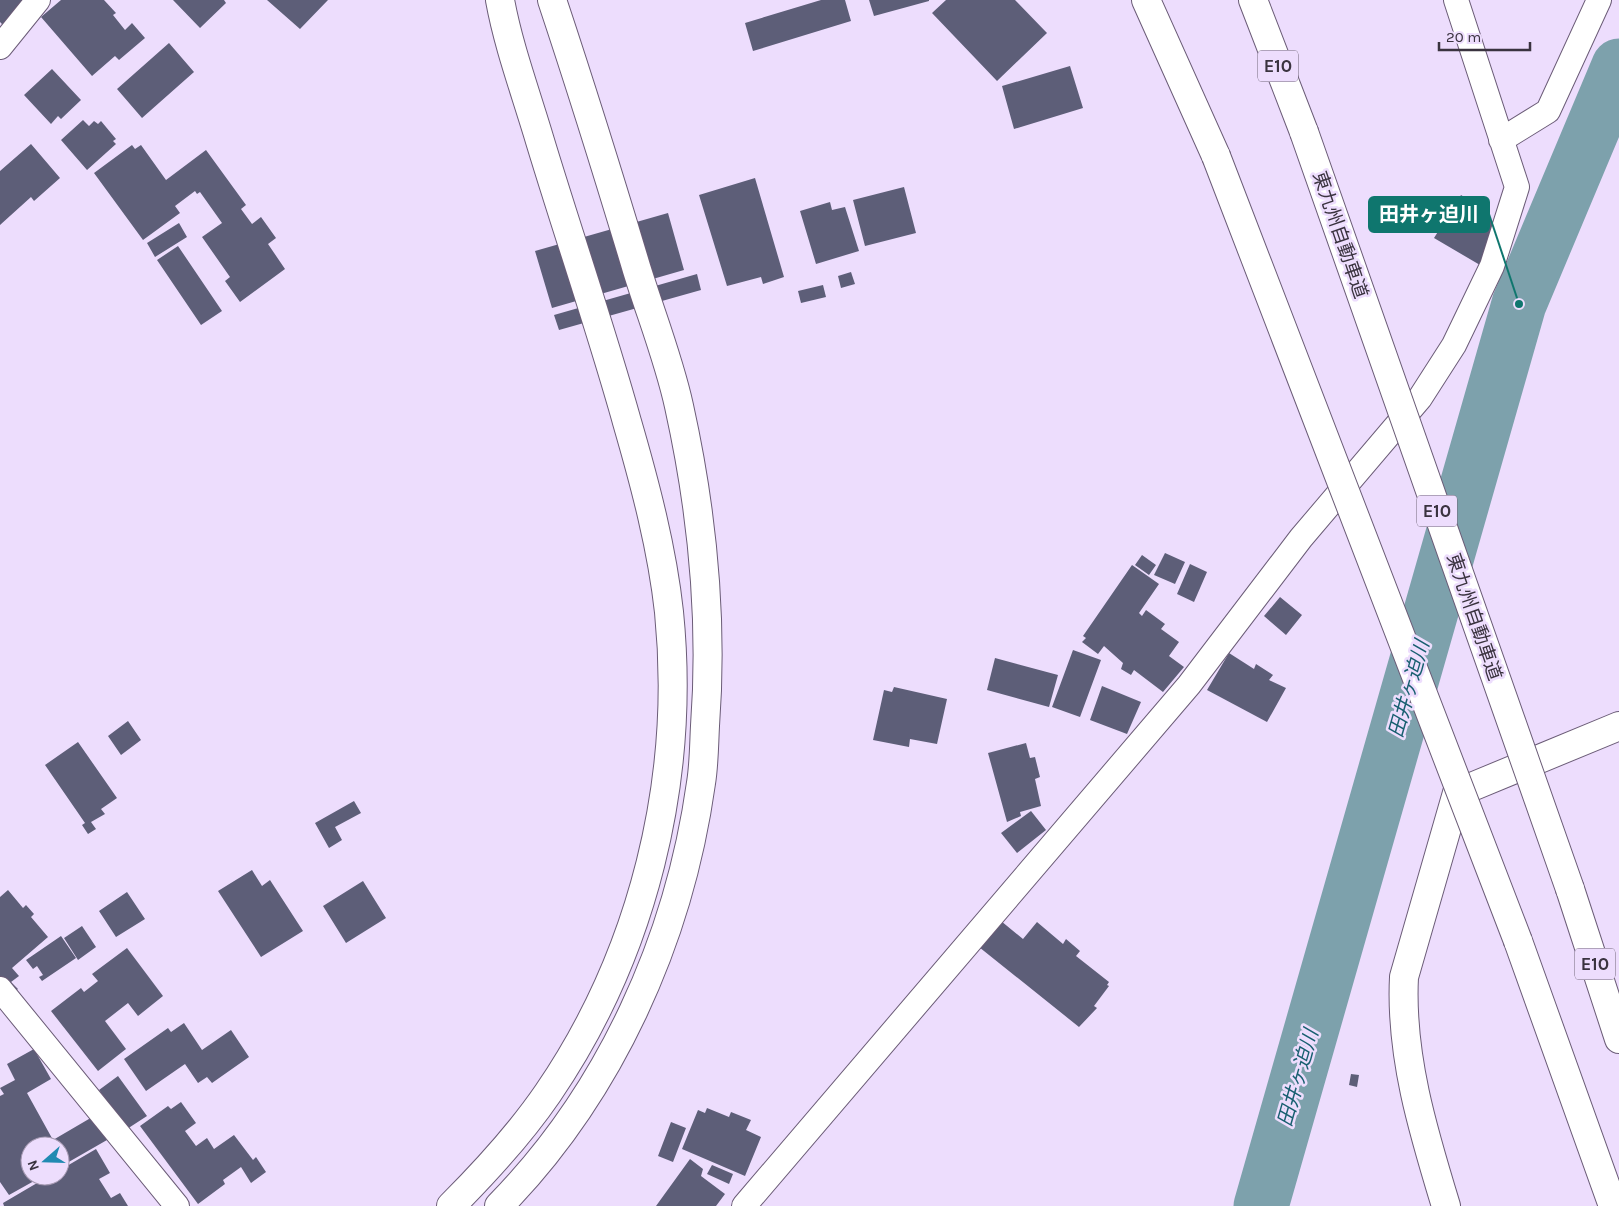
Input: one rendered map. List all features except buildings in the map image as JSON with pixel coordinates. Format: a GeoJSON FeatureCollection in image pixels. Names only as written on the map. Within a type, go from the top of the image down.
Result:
{"type":"FeatureCollection","features":[{"type":"Feature","properties":{"kind":"main road"},"geometry":{"type":"LineString","coordinates":[[451,1206],[494,1162],[548,1094],[589,1026],[625,947],[653,858],[667,784],[673,698],[669,612],[652,518],[627,420],[526,95],[500,0]]}},
{"type":"Feature","properties":{"kind":"main road"},"geometry":{"type":"LineString","coordinates":[[499,1206],[524,1180],[577,1113],[619,1042],[654,964],[683,876],[702,782],[708,684],[706,592],[697,503],[679,404],[552,0]]}},
{"type":"Feature","properties":{"kind":"main road"},"geometry":{"type":"LineString","coordinates":[[564,0],[577,76]]}},
{"type":"Feature","properties":{"kind":"main road"},"geometry":{"type":"LineString","coordinates":[[1146,0],[1216,156],[1518,941],[1613,1206]]}},
{"type":"Feature","properties":{"kind":"main road","name":"東九州自動車道"},"geometry":{"type":"LineString","coordinates":[[1253,0],[1304,132],[1570,889],[1619,1039]]}},
{"type":"Feature","properties":{"kind":"main road"},"geometry":{"type":"LineString","coordinates":[[1446,1206],[1424,1133],[1408,1062],[1402,1008],[1404,977],[1458,793],[1619,726]]}},
{"type":"Feature","properties":{"kind":"street"},"geometry":{"type":"LineString","coordinates":[[0,47],[38,0]]}},
{"type":"Feature","properties":{"kind":"street"},"geometry":{"type":"LineString","coordinates":[[744,1206],[1183,693],[1301,538],[1420,398],[1454,345],[1492,266],[1517,187],[1456,0]]}},
{"type":"Feature","properties":{"kind":"street"},"geometry":{"type":"LineString","coordinates":[[1501,140],[1548,111],[1599,0]]}},
{"type":"Feature","properties":{"kind":"street"},"geometry":{"type":"LineString","coordinates":[[0,989],[177,1206]]}},
{"type":"Feature","properties":{"kind":"waterway","name":"田井ヶ迫川"},"geometry":{"type":"LineString","coordinates":[[1261,1206],[1519,304],[1619,66]]}},
{"type":"Feature","properties":{"kind":"place","name":"田井ヶ迫川"},"geometry":{"type":"Point","coordinates":[1519,304]}}]}
